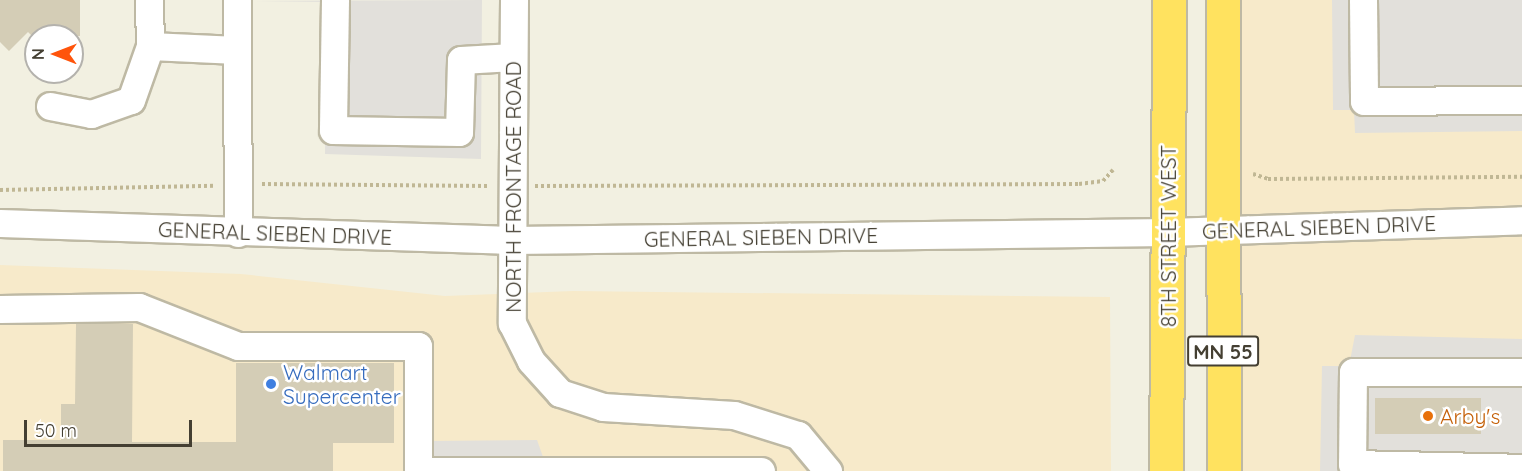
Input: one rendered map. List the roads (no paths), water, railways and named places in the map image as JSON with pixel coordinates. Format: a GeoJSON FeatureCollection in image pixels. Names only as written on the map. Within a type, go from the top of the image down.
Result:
{"type":"FeatureCollection","features":[{"type":"Feature","properties":{"kind":"highway","name":"8TH STREET WEST"},"geometry":{"type":"LineString","coordinates":[[1166,471],[1169,0]]}},
{"type":"Feature","properties":{"kind":"highway","name":"MN 55"},"geometry":{"type":"LineString","coordinates":[[1223,0],[1224,471]]}},
{"type":"Feature","properties":{"kind":"street"},"geometry":{"type":"LineString","coordinates":[[50,106],[91,114],[131,100],[150,46],[149,0]]}},
{"type":"Feature","properties":{"kind":"street"},"geometry":{"type":"LineString","coordinates":[[237,0],[238,233]]}},
{"type":"Feature","properties":{"kind":"street"},"geometry":{"type":"LineString","coordinates":[[335,0],[333,130],[459,132],[461,60],[513,57]]}},
{"type":"Feature","properties":{"kind":"street","name":"NORTH FRONTAGE ROAD"},"geometry":{"type":"LineString","coordinates":[[514,0],[512,323],[531,361],[560,393],[603,407],[734,415],[798,435],[828,471]]}},
{"type":"Feature","properties":{"kind":"street"},"geometry":{"type":"LineString","coordinates":[[1363,0],[1364,101],[1522,100]]}},
{"type":"Feature","properties":{"kind":"street"},"geometry":{"type":"LineString","coordinates":[[150,46],[237,50]]}},
{"type":"Feature","properties":{"kind":"street","name":"GENERAL SIEBEN DRIVE"},"geometry":{"type":"LineString","coordinates":[[0,223],[238,233],[512,240],[1223,231],[1522,220]]}},
{"type":"Feature","properties":{"kind":"street"},"geometry":{"type":"LineString","coordinates":[[0,309],[139,307],[238,346],[418,346],[418,470],[761,471]]}},
{"type":"Feature","properties":{"kind":"street"},"geometry":{"type":"LineString","coordinates":[[1520,469],[1352,468],[1353,372],[1522,372]]}},
{"type":"Feature","properties":{"kind":"place","name":"Walmart Supercenter"},"geometry":{"type":"Point","coordinates":[271,384]}},
{"type":"Feature","properties":{"kind":"place","name":"Arby's"},"geometry":{"type":"Point","coordinates":[1428,416]}}]}
